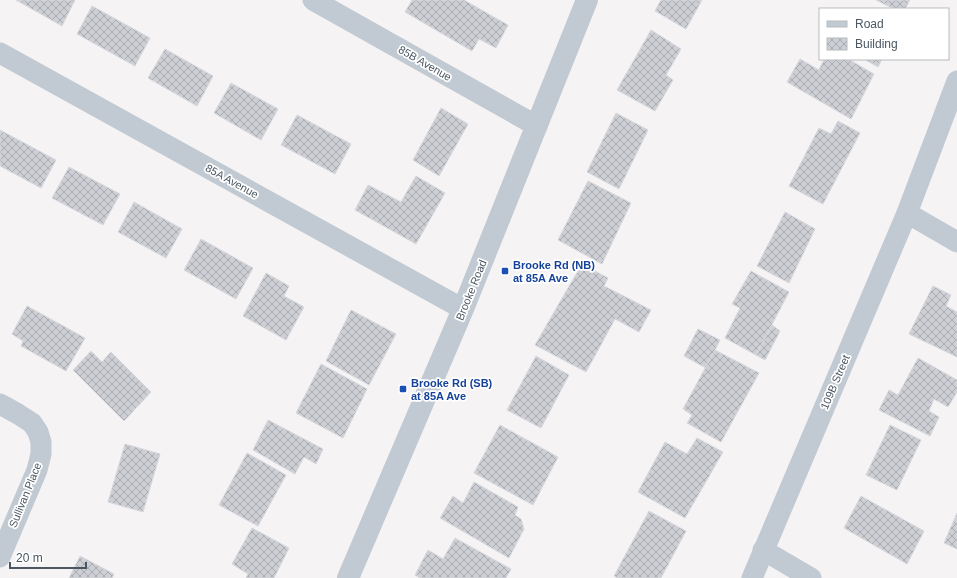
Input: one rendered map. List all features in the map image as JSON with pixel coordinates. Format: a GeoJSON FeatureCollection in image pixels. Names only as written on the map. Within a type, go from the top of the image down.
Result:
{"type":"FeatureCollection","features":[{"type":"Feature","properties":{"kind":"street","name":"85B Avenue"},"geometry":{"type":"LineString","coordinates":[[313,0],[538,126]]}},
{"type":"Feature","properties":{"kind":"street","name":"Brooke Road"},"geometry":{"type":"LineString","coordinates":[[348,578],[463,309],[538,126],[587,0]]}},
{"type":"Feature","properties":{"kind":"street","name":"85A Avenue"},"geometry":{"type":"LineString","coordinates":[[0,53],[463,309]]}},
{"type":"Feature","properties":{"kind":"street","name":"109B Street"},"geometry":{"type":"LineString","coordinates":[[752,578],[907,213],[957,81]]}},
{"type":"Feature","properties":{"kind":"street"},"geometry":{"type":"LineString","coordinates":[[907,213],[957,242]]}},
{"type":"Feature","properties":{"kind":"street","name":"Sullivan Place"},"geometry":{"type":"LineString","coordinates":[[0,404],[32,423],[38,432],[41,442],[41,454],[37,470],[0,557]]}},
{"type":"Feature","properties":{"kind":"street"},"geometry":{"type":"LineString","coordinates":[[763,550],[811,578]]}},
{"type":"Feature","properties":{"kind":"building"},"geometry":{"type":"Polygon","coordinates":[[[16,0],[75,0],[62,26],[16,0]]]}},
{"type":"Feature","properties":{"kind":"building"},"geometry":{"type":"Polygon","coordinates":[[[412,0],[464,0],[508,25],[496,48],[479,39],[472,51],[405,12],[412,0]]]}},
{"type":"Feature","properties":{"kind":"building"},"geometry":{"type":"Polygon","coordinates":[[[661,0],[702,0],[686,29],[655,11],[661,0]]]}},
{"type":"Feature","properties":{"kind":"building"},"geometry":{"type":"Polygon","coordinates":[[[876,0],[910,0],[906,8],[892,8],[876,0]]]}},
{"type":"Feature","properties":{"kind":"building"},"geometry":{"type":"Polygon","coordinates":[[[92,6],[150,38],[135,66],[77,34],[92,6]]]}},
{"type":"Feature","properties":{"kind":"building"},"geometry":{"type":"Polygon","coordinates":[[[651,30],[681,49],[666,75],[673,80],[655,111],[617,90],[651,30]]]}},
{"type":"Feature","properties":{"kind":"building"},"geometry":{"type":"Polygon","coordinates":[[[165,49],[213,76],[197,106],[148,78],[165,49]]]}},
{"type":"Feature","properties":{"kind":"building"},"geometry":{"type":"Polygon","coordinates":[[[800,59],[819,70],[824,60],[850,60],[874,74],[851,119],[787,82],[800,59]]]}},
{"type":"Feature","properties":{"kind":"building"},"geometry":{"type":"Polygon","coordinates":[[[866,60],[882,60],[878,67],[866,60]]]}},
{"type":"Feature","properties":{"kind":"building"},"geometry":{"type":"Polygon","coordinates":[[[231,83],[278,109],[261,140],[214,113],[231,83]]]}},
{"type":"Feature","properties":{"kind":"building"},"geometry":{"type":"Polygon","coordinates":[[[441,108],[468,124],[439,176],[413,160],[441,108]]]}},
{"type":"Feature","properties":{"kind":"building"},"geometry":{"type":"Polygon","coordinates":[[[616,113],[648,130],[619,189],[587,172],[616,113]]]}},
{"type":"Feature","properties":{"kind":"building"},"geometry":{"type":"Polygon","coordinates":[[[297,115],[351,144],[335,174],[281,145],[297,115]]]}},
{"type":"Feature","properties":{"kind":"building"},"geometry":{"type":"Polygon","coordinates":[[[838,121],[860,133],[823,204],[789,186],[819,128],[831,134],[838,121]]]}},
{"type":"Feature","properties":{"kind":"building"},"geometry":{"type":"Polygon","coordinates":[[[0,130],[56,160],[41,188],[0,166],[0,130]]]}},
{"type":"Feature","properties":{"kind":"building"},"geometry":{"type":"Polygon","coordinates":[[[69,167],[120,194],[103,225],[52,198],[69,167]]]}},
{"type":"Feature","properties":{"kind":"building"},"geometry":{"type":"Polygon","coordinates":[[[416,176],[445,193],[416,244],[355,210],[368,185],[401,202],[416,176]]]}},
{"type":"Feature","properties":{"kind":"building"},"geometry":{"type":"Polygon","coordinates":[[[588,181],[631,203],[602,264],[558,240],[588,181]]]}},
{"type":"Feature","properties":{"kind":"building"},"geometry":{"type":"Polygon","coordinates":[[[134,202],[182,229],[166,258],[118,232],[134,202]]]}},
{"type":"Feature","properties":{"kind":"building"},"geometry":{"type":"Polygon","coordinates":[[[785,212],[815,229],[789,283],[757,266],[785,212]]]}},
{"type":"Feature","properties":{"kind":"building"},"geometry":{"type":"Polygon","coordinates":[[[201,239],[253,268],[236,299],[184,270],[201,239]]]}},
{"type":"Feature","properties":{"kind":"building"},"geometry":{"type":"Polygon","coordinates":[[[582,264],[608,278],[604,286],[651,310],[639,332],[615,319],[586,372],[535,345],[582,264]]]}},
{"type":"Feature","properties":{"kind":"building"},"geometry":{"type":"Polygon","coordinates":[[[751,271],[789,292],[756,355],[725,338],[740,308],[732,304],[751,271]]]}},
{"type":"Feature","properties":{"kind":"building"},"geometry":{"type":"Polygon","coordinates":[[[266,273],[289,286],[284,296],[304,307],[286,340],[243,316],[266,273]]]}},
{"type":"Feature","properties":{"kind":"building"},"geometry":{"type":"Polygon","coordinates":[[[933,286],[951,295],[946,306],[957,312],[957,357],[909,334],[933,286]]]}},
{"type":"Feature","properties":{"kind":"building"},"geometry":{"type":"Polygon","coordinates":[[[27,306],[85,338],[66,371],[21,346],[23,341],[12,334],[27,306]]]}},
{"type":"Feature","properties":{"kind":"building"},"geometry":{"type":"Polygon","coordinates":[[[351,310],[396,334],[369,385],[326,361],[351,310]]]}},
{"type":"Feature","properties":{"kind":"building"},"geometry":{"type":"Polygon","coordinates":[[[772,325],[780,331],[765,360],[756,355],[772,325]]]}},
{"type":"Feature","properties":{"kind":"building"},"geometry":{"type":"Polygon","coordinates":[[[698,329],[720,340],[706,368],[684,356],[698,329]]]}},
{"type":"Feature","properties":{"kind":"building"},"geometry":{"type":"Polygon","coordinates":[[[715,350],[759,373],[721,442],[687,423],[692,415],[683,409],[715,350]]]}},
{"type":"Feature","properties":{"kind":"building"},"geometry":{"type":"Polygon","coordinates":[[[91,351],[102,362],[111,352],[151,392],[124,421],[73,370],[91,351]]]}},
{"type":"Feature","properties":{"kind":"building"},"geometry":{"type":"Polygon","coordinates":[[[536,356],[569,375],[541,428],[507,410],[536,356]]]}},
{"type":"Feature","properties":{"kind":"building"},"geometry":{"type":"Polygon","coordinates":[[[918,358],[957,380],[957,392],[948,407],[934,399],[929,411],[939,417],[930,436],[879,410],[889,390],[898,395],[918,358]]]}},
{"type":"Feature","properties":{"kind":"building"},"geometry":{"type":"Polygon","coordinates":[[[321,364],[367,389],[343,438],[296,413],[321,364]]]}},
{"type":"Feature","properties":{"kind":"building"},"geometry":{"type":"Polygon","coordinates":[[[268,420],[323,449],[316,464],[304,457],[295,474],[253,450],[268,420]]]}},
{"type":"Feature","properties":{"kind":"building"},"geometry":{"type":"Polygon","coordinates":[[[500,425],[558,457],[533,505],[474,473],[500,425]]]}},
{"type":"Feature","properties":{"kind":"building"},"geometry":{"type":"Polygon","coordinates":[[[890,425],[921,440],[897,490],[866,475],[890,425]]]}},
{"type":"Feature","properties":{"kind":"building"},"geometry":{"type":"Polygon","coordinates":[[[697,438],[723,452],[685,518],[638,492],[665,442],[687,454],[697,438]]]}},
{"type":"Feature","properties":{"kind":"building"},"geometry":{"type":"Polygon","coordinates":[[[125,444],[160,454],[143,512],[108,502],[125,444]]]}},
{"type":"Feature","properties":{"kind":"building"},"geometry":{"type":"Polygon","coordinates":[[[247,453],[286,475],[258,526],[219,505],[247,453]]]}},
{"type":"Feature","properties":{"kind":"building"},"geometry":{"type":"Polygon","coordinates":[[[474,482],[518,507],[515,515],[521,519],[524,529],[509,558],[440,518],[453,496],[463,503],[474,482]]]}},
{"type":"Feature","properties":{"kind":"building"},"geometry":{"type":"Polygon","coordinates":[[[861,496],[924,531],[907,564],[844,528],[861,496]]]}},
{"type":"Feature","properties":{"kind":"building"},"geometry":{"type":"Polygon","coordinates":[[[649,511],[686,531],[661,578],[618,578],[614,576],[649,511]]]}},
{"type":"Feature","properties":{"kind":"building"},"geometry":{"type":"Polygon","coordinates":[[[957,513],[957,549],[944,543],[957,513]]]}},
{"type":"Feature","properties":{"kind":"building"},"geometry":{"type":"Polygon","coordinates":[[[252,528],[289,548],[274,578],[246,578],[248,574],[232,564],[252,528]]]}},
{"type":"Feature","properties":{"kind":"building"},"geometry":{"type":"Polygon","coordinates":[[[455,538],[511,569],[506,578],[420,578],[415,575],[428,550],[443,559],[455,538]]]}},
{"type":"Feature","properties":{"kind":"building"},"geometry":{"type":"Polygon","coordinates":[[[80,556],[114,574],[112,578],[69,578],[80,556]]]}},
{"type":"Feature","properties":{"kind":"place","name":"Brooke Rd (NB) at 85A Ave"},"geometry":{"type":"Point","coordinates":[505,271]}},
{"type":"Feature","properties":{"kind":"place","name":"Brooke Rd (SB) at 85A Ave"},"geometry":{"type":"Point","coordinates":[403,389]}}]}
